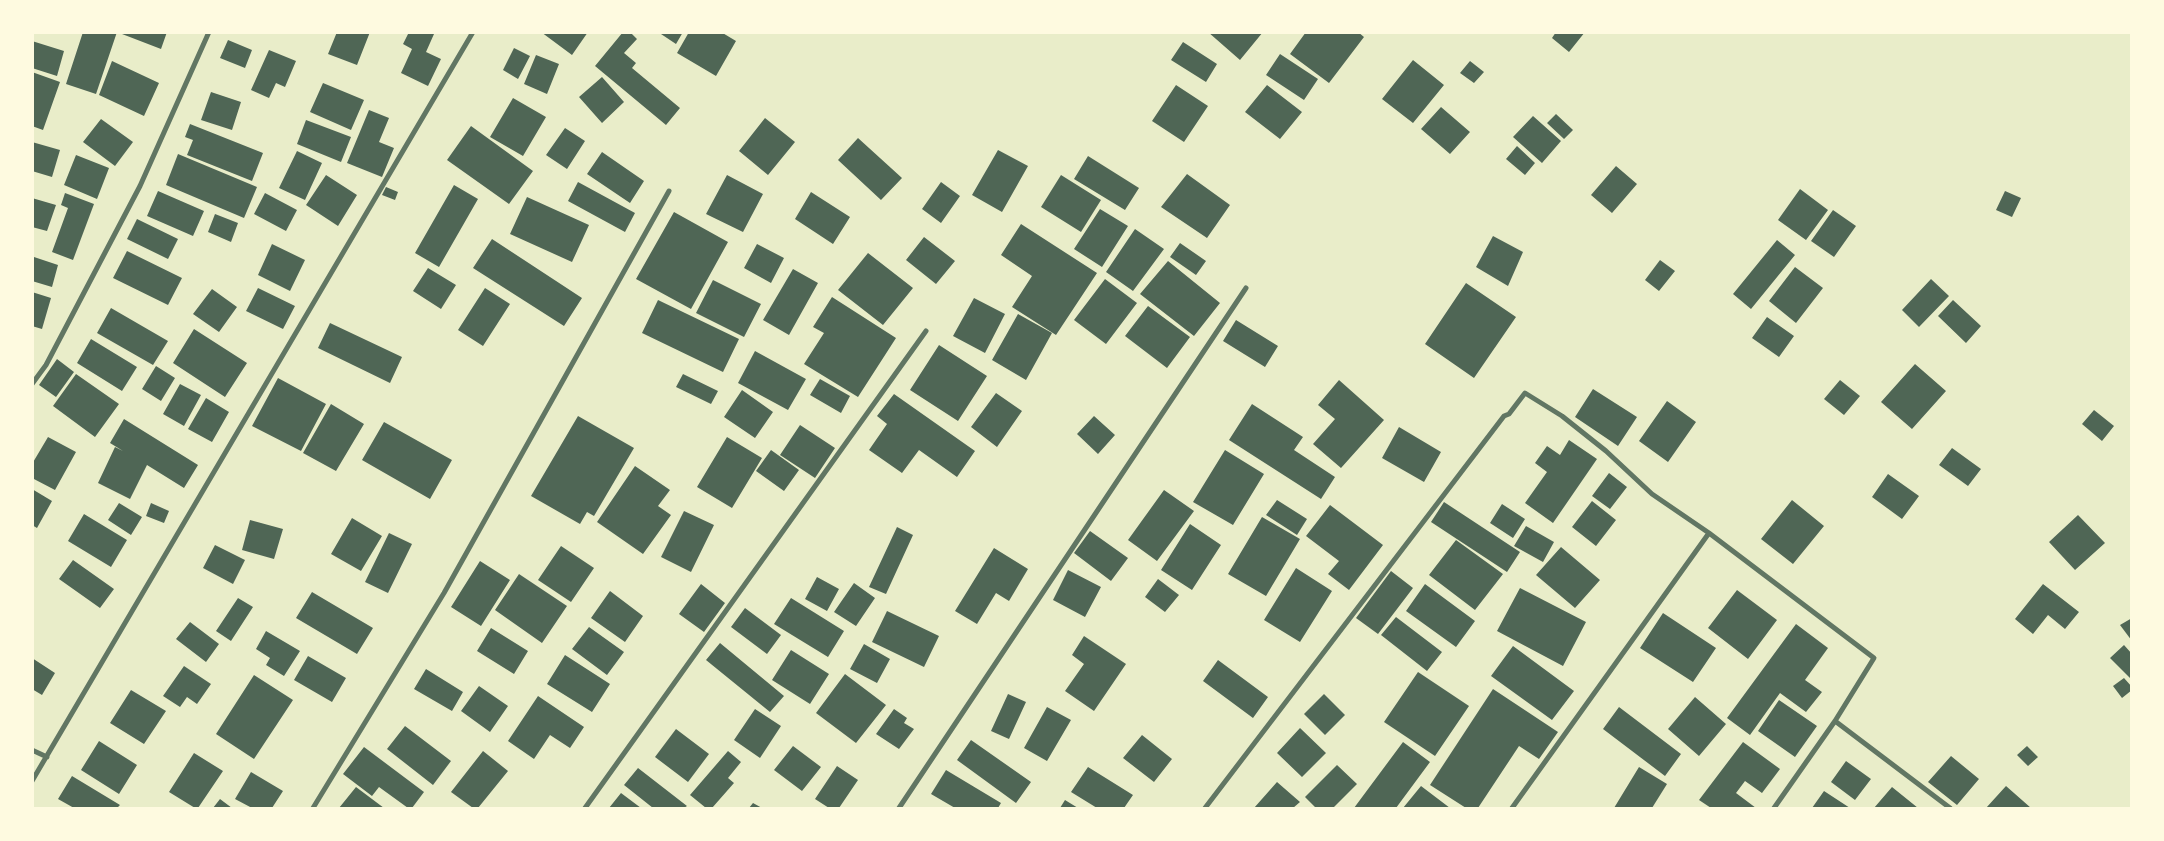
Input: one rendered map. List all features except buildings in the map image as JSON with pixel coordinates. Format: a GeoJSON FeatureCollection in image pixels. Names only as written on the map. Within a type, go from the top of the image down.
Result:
{"type":"FeatureCollection","features":[{"type":"Feature","properties":{"kind":"street"},"geometry":{"type":"LineString","coordinates":[[32,384],[46,365],[140,186],[209,32]]}},
{"type":"Feature","properties":{"kind":"street"},"geometry":{"type":"LineString","coordinates":[[32,781],[474,32]]}},
{"type":"Feature","properties":{"kind":"street"},"geometry":{"type":"LineString","coordinates":[[313,808],[444,593],[669,191]]}},
{"type":"Feature","properties":{"kind":"street"},"geometry":{"type":"LineString","coordinates":[[899,808],[1246,288]]}},
{"type":"Feature","properties":{"kind":"street"},"geometry":{"type":"LineString","coordinates":[[586,808],[926,331]]}},
{"type":"Feature","properties":{"kind":"street"},"geometry":{"type":"LineString","coordinates":[[1205,808],[1504,416],[1509,414],[1525,393],[1562,416],[1606,450],[1652,494],[1709,533],[1874,658],[1835,721],[1774,808]]}},
{"type":"Feature","properties":{"kind":"street"},"geometry":{"type":"LineString","coordinates":[[1512,808],[1709,533]]}},
{"type":"Feature","properties":{"kind":"street"},"geometry":{"type":"LineString","coordinates":[[1835,721],[1950,808]]}},
{"type":"Feature","properties":{"kind":"street"},"geometry":{"type":"LineString","coordinates":[[32,750],[46,757]]}}]}
